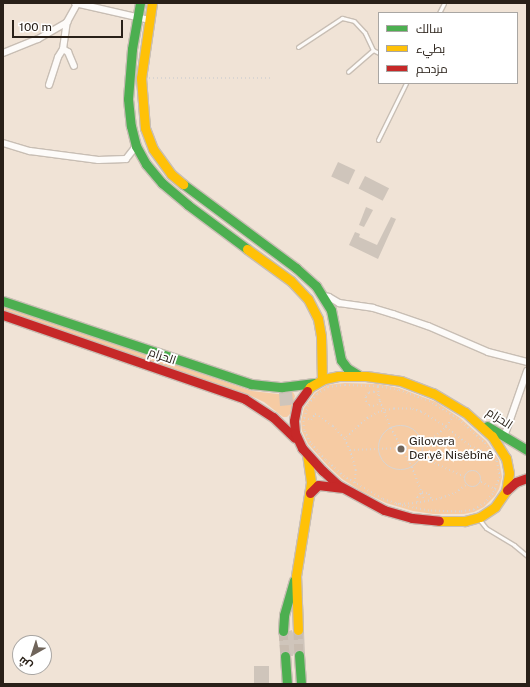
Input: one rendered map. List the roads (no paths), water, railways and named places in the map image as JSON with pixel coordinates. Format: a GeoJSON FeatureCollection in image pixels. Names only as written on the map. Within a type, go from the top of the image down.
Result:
{"type":"FeatureCollection","features":[{"type":"Feature","properties":{"kind":"main road"},"geometry":{"type":"LineString","coordinates":[[140,3],[128,75],[128,99],[136,146],[146,164],[162,183],[188,205],[291,281],[308,299],[318,319],[321,336],[319,381]]}},
{"type":"Feature","properties":{"kind":"main road"},"geometry":{"type":"LineString","coordinates":[[152,3],[142,78],[141,106],[145,128],[153,149],[164,165],[189,190],[296,268],[316,286],[324,296],[331,310],[341,360],[347,368],[360,376],[378,382],[401,381],[422,388],[458,407],[492,436],[503,453],[509,472],[495,507],[479,518],[455,521],[412,518],[373,506],[344,489],[328,476],[306,453],[300,444],[294,427],[296,410],[305,393],[319,381],[338,376],[360,376]]}},
{"type":"Feature","properties":{"kind":"main road","name":"الحزام"},"geometry":{"type":"LineString","coordinates":[[3,301],[251,384],[282,387],[319,381]]}},
{"type":"Feature","properties":{"kind":"main road","name":"الحزام"},"geometry":{"type":"LineString","coordinates":[[3,315],[245,398],[280,423],[300,444]]}},
{"type":"Feature","properties":{"kind":"main road","name":"الحزام"},"geometry":{"type":"LineString","coordinates":[[458,407],[527,450]]}},
{"type":"Feature","properties":{"kind":"main road"},"geometry":{"type":"LineString","coordinates":[[298,630],[296,590],[298,567],[310,493],[310,475],[306,453]]}},
{"type":"Feature","properties":{"kind":"main road"},"geometry":{"type":"LineString","coordinates":[[502,492],[516,482],[527,478]]}},
{"type":"Feature","properties":{"kind":"main road"},"geometry":{"type":"LineString","coordinates":[[310,493],[318,485],[344,489]]}},
{"type":"Feature","properties":{"kind":"main road"},"geometry":{"type":"LineString","coordinates":[[283,631],[286,603],[298,567]]}},
{"type":"Feature","properties":{"kind":"main road"},"geometry":{"type":"LineString","coordinates":[[285,656],[287,684]]}},
{"type":"Feature","properties":{"kind":"main road"},"geometry":{"type":"LineString","coordinates":[[299,656],[301,684]]}},
{"type":"Feature","properties":{"kind":"street"},"geometry":{"type":"LineString","coordinates":[[49,85],[58,57],[63,49],[67,22],[75,4],[150,20]]}},
{"type":"Feature","properties":{"kind":"street"},"geometry":{"type":"LineString","coordinates":[[3,53],[38,38],[67,22]]}},
{"type":"Feature","properties":{"kind":"street"},"geometry":{"type":"LineString","coordinates":[[63,49],[68,52],[74,66]]}},
{"type":"Feature","properties":{"kind":"street"},"geometry":{"type":"LineString","coordinates":[[3,142],[30,151],[98,160],[126,159],[136,146]]}},
{"type":"Feature","properties":{"kind":"street"},"geometry":{"type":"LineString","coordinates":[[324,296],[340,303],[373,308],[394,314],[428,326],[488,352],[527,362]]}},
{"type":"Feature","properties":{"kind":"street"},"geometry":{"type":"LineString","coordinates":[[504,437],[527,371]]}},
{"type":"Feature","properties":{"kind":"lane"},"geometry":{"type":"LineString","coordinates":[[440,12],[444,3]]}},
{"type":"Feature","properties":{"kind":"lane"},"geometry":{"type":"LineString","coordinates":[[298,47],[342,18],[354,21],[365,33],[373,50],[378,52]]}},
{"type":"Feature","properties":{"kind":"lane"},"geometry":{"type":"LineString","coordinates":[[348,72],[373,50]]}},
{"type":"Feature","properties":{"kind":"lane"},"geometry":{"type":"LineString","coordinates":[[378,140],[406,84]]}},
{"type":"Feature","properties":{"kind":"lane"},"geometry":{"type":"LineString","coordinates":[[479,518],[486,528],[514,545],[527,556]]}},
{"type":"Feature","properties":{"kind":"tunnel"},"geometry":{"type":"LineString","coordinates":[[298,630],[299,655]]}},
{"type":"Feature","properties":{"kind":"tunnel"},"geometry":{"type":"LineString","coordinates":[[283,631],[285,656]]}},
{"type":"Feature","properties":{"kind":"place","name":"Gilovera Deryê Nisêbînê"},"geometry":{"type":"Point","coordinates":[401,449]}}]}
